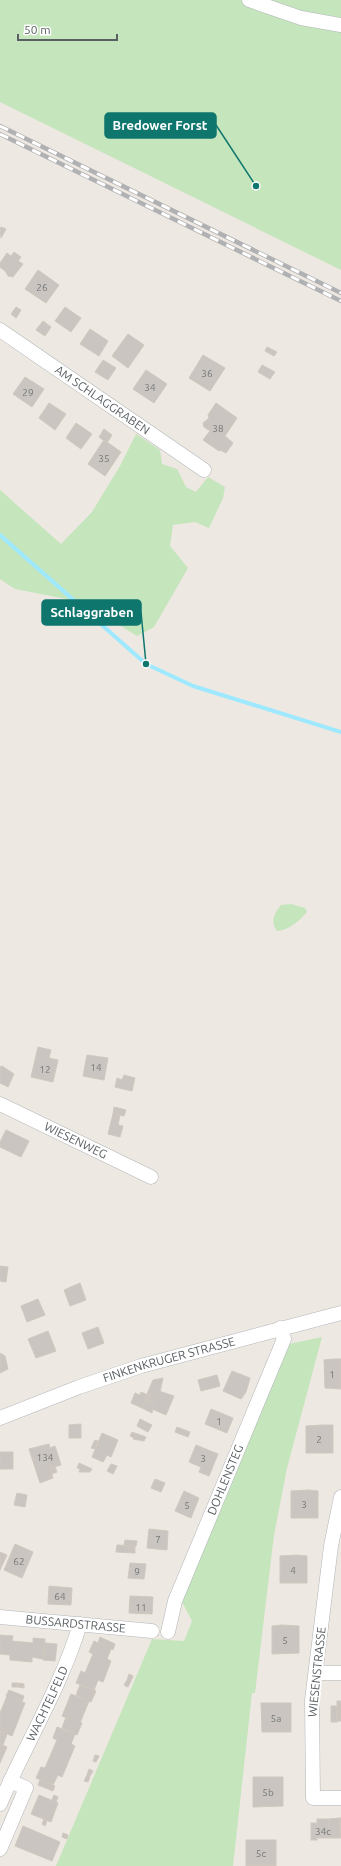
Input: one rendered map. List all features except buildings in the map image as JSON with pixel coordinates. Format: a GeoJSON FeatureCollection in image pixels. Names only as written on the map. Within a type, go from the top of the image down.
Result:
{"type":"FeatureCollection","features":[{"type":"Feature","properties":{"kind":"street"},"geometry":{"type":"LineString","coordinates":[[249,0],[302,18],[341,25]]}},
{"type":"Feature","properties":{"kind":"street","name":"AM SCHLAGGRABEN"},"geometry":{"type":"LineString","coordinates":[[0,330],[204,470]]}},
{"type":"Feature","properties":{"kind":"street","name":"WIESENWEG"},"geometry":{"type":"LineString","coordinates":[[0,1104],[151,1177]]}},
{"type":"Feature","properties":{"kind":"street","name":"FINKENKRUGER STRASSE"},"geometry":{"type":"LineString","coordinates":[[0,1418],[78,1387],[141,1366],[341,1313]]}},
{"type":"Feature","properties":{"kind":"street","name":"DOHLENSTEG"},"geometry":{"type":"LineString","coordinates":[[168,1632],[175,1601],[284,1339],[280,1328]]}},
{"type":"Feature","properties":{"kind":"street","name":"WIESENSTRASSE"},"geometry":{"type":"LineString","coordinates":[[341,1497],[336,1546],[312,1700],[313,1798],[341,1798]]}},
{"type":"Feature","properties":{"kind":"street","name":"BUSSARDSTRASSE"},"geometry":{"type":"LineString","coordinates":[[0,1617],[152,1630]]}},
{"type":"Feature","properties":{"kind":"street","name":"WACHTELFELD"},"geometry":{"type":"LineString","coordinates":[[0,1804],[55,1686],[75,1640],[80,1624]]}},
{"type":"Feature","properties":{"kind":"street"},"geometry":{"type":"LineString","coordinates":[[316,1673],[341,1673]]}},
{"type":"Feature","properties":{"kind":"street"},"geometry":{"type":"LineString","coordinates":[[0,1849],[26,1788],[10,1781]]}},
{"type":"Feature","properties":{"kind":"street"},"geometry":{"type":"LineString","coordinates":[[0,1812],[14,1818]]}},
{"type":"Feature","properties":{"kind":"green space"},"geometry":{"type":"Polygon","coordinates":[[[0,0],[341,0],[341,270],[0,102],[0,0]]]}},
{"type":"Feature","properties":{"kind":"green space"},"geometry":{"type":"Polygon","coordinates":[[[136,434],[160,450],[162,464],[177,469],[186,487],[196,492],[208,477],[225,487],[223,498],[209,528],[195,522],[173,525],[170,546],[188,568],[154,627],[137,636],[82,602],[15,589],[0,579],[0,490],[61,544],[92,512],[120,466],[136,434]]]}},
{"type":"Feature","properties":{"kind":"green space"},"geometry":{"type":"Polygon","coordinates":[[[291,904],[305,908],[307,912],[294,924],[286,929],[277,931],[273,921],[276,912],[281,905],[291,904]]]}},
{"type":"Feature","properties":{"kind":"green space"},"geometry":{"type":"Polygon","coordinates":[[[322,1337],[287,1468],[274,1535],[255,1693],[252,1693],[233,1866],[56,1866],[152,1639],[184,1641],[192,1621],[181,1600],[289,1344],[322,1337]]]}},
{"type":"Feature","properties":{"kind":"waterway"},"geometry":{"type":"LineString","coordinates":[[0,535],[146,664],[193,686],[341,732]]}},
{"type":"Feature","properties":{"kind":"railway"},"geometry":{"type":"LineString","coordinates":[[0,126],[341,293]]}},
{"type":"Feature","properties":{"kind":"railway"},"geometry":{"type":"LineString","coordinates":[[0,134],[341,301]]}},
{"type":"Feature","properties":{"kind":"place","name":"Bredower Forst"},"geometry":{"type":"Point","coordinates":[256,186]}},
{"type":"Feature","properties":{"kind":"place","name":"Schlaggraben"},"geometry":{"type":"Point","coordinates":[146,664]}}]}
